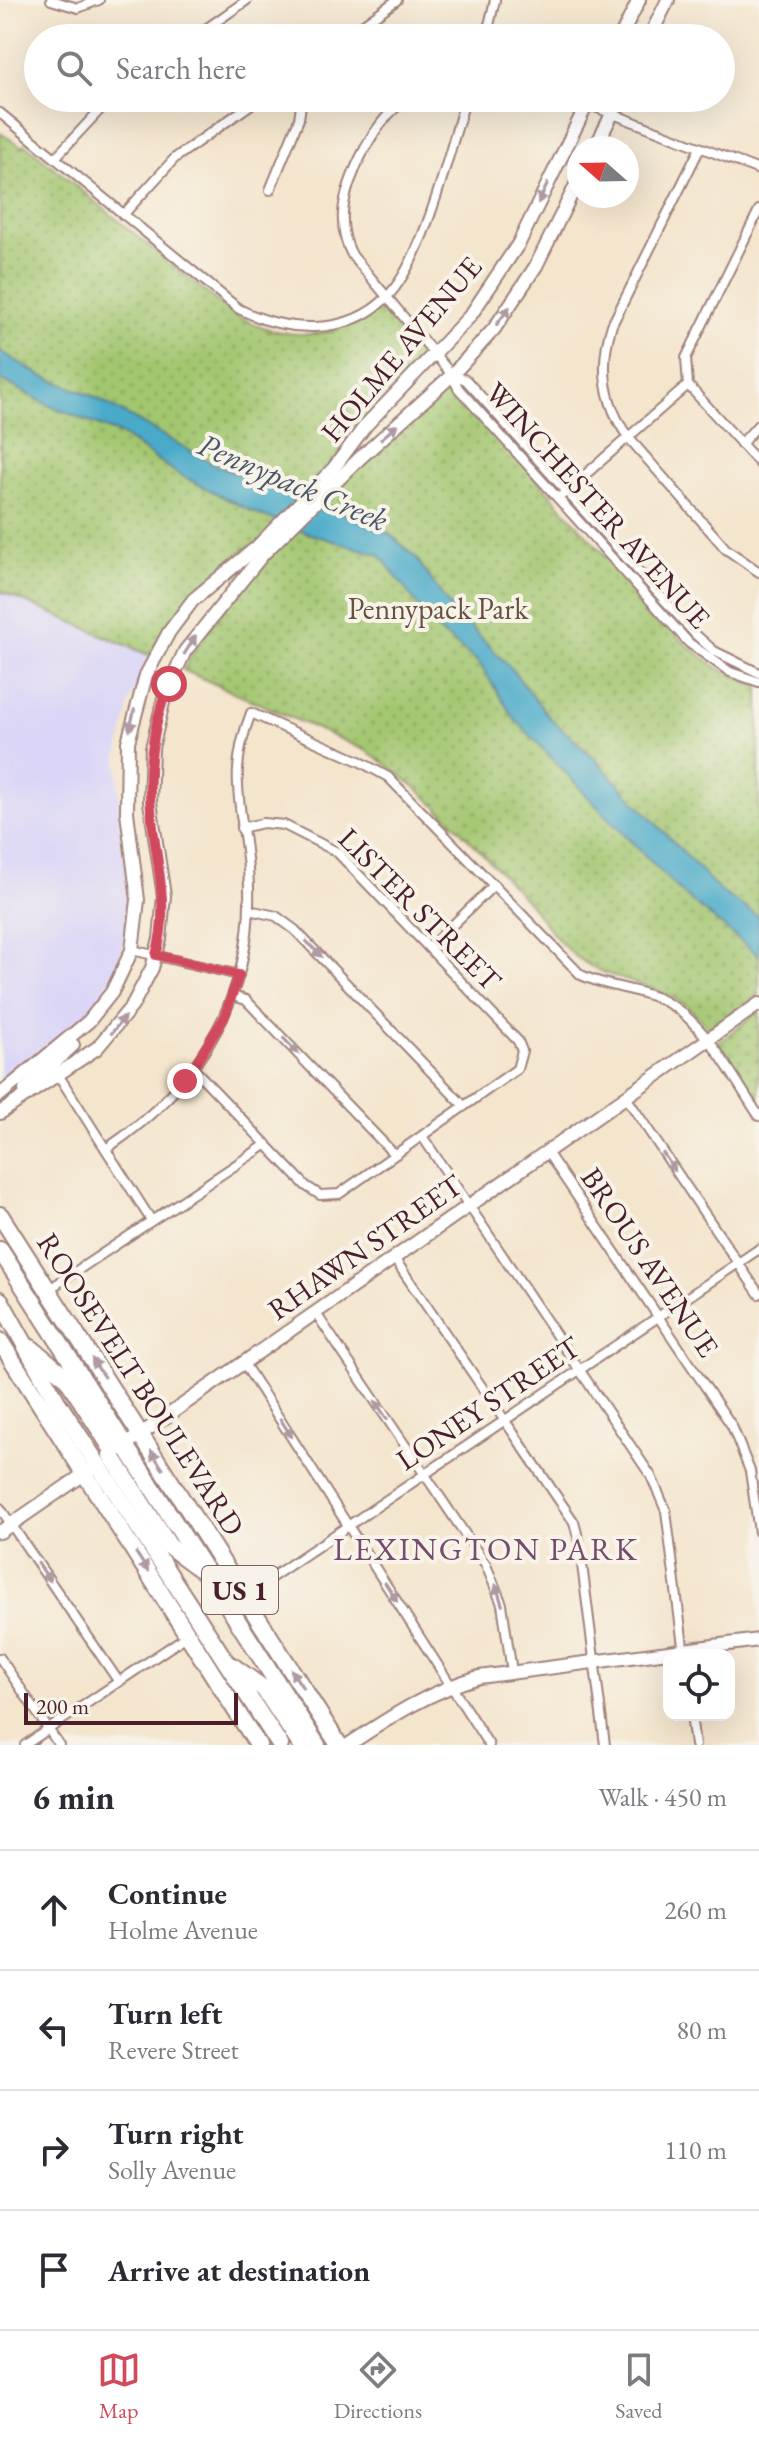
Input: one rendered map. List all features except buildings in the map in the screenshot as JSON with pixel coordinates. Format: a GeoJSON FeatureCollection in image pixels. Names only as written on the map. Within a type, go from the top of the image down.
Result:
{"type":"FeatureCollection","features":[{"type":"Feature","properties":{"kind":"highway","name":"ROOSEVELT BOULEVARD"},"geometry":{"type":"LineString","coordinates":[[0,1215],[48,1290],[188,1635],[258,1745]]}},
{"type":"Feature","properties":{"kind":"highway","name":"ROOSEVELT BOULEVARD"},"geometry":{"type":"LineString","coordinates":[[0,1250],[201,1623],[280,1745]]}},
{"type":"Feature","properties":{"kind":"highway"},"geometry":{"type":"LineString","coordinates":[[0,1300],[19,1334],[62,1372],[112,1454]]}},
{"type":"Feature","properties":{"kind":"highway","name":"ROOSEVELT BOULEVARD"},"geometry":{"type":"LineString","coordinates":[[0,1341],[112,1454],[214,1549],[339,1745]]}},
{"type":"Feature","properties":{"kind":"highway","name":"ROOSEVELT BOULEVARD"},"geometry":{"type":"LineString","coordinates":[[112,1454],[169,1546],[212,1581],[317,1745]]}},
{"type":"Feature","properties":{"kind":"highway"},"geometry":{"type":"LineString","coordinates":[[214,1549],[232,1611]]}},
{"type":"Feature","properties":{"kind":"highway"},"geometry":{"type":"LineString","coordinates":[[201,1623],[219,1683]]}},
{"type":"Feature","properties":{"kind":"highway"},"geometry":{"type":"LineString","coordinates":[[227,1662],[264,1689],[301,1745]]}},
{"type":"Feature","properties":{"kind":"main road"},"geometry":{"type":"LineString","coordinates":[[627,24],[639,0]]}},
{"type":"Feature","properties":{"kind":"main road"},"geometry":{"type":"LineString","coordinates":[[656,24],[668,0]]}},
{"type":"Feature","properties":{"kind":"main road","name":"HOLME AVENUE"},"geometry":{"type":"LineString","coordinates":[[328,482],[366,425],[435,355],[490,291],[519,243],[584,112]]}},
{"type":"Feature","properties":{"kind":"main road"},"geometry":{"type":"LineString","coordinates":[[601,136],[612,114]]}},
{"type":"Feature","properties":{"kind":"main road","name":"HOLME AVENUE"},"geometry":{"type":"LineString","coordinates":[[0,1095],[53,1066],[86,1057],[117,1027],[145,983],[156,955],[164,896],[152,821],[149,775],[160,710],[178,664],[196,634],[259,551],[328,482],[452,375],[494,329],[542,253],[567,203]]}},
{"type":"Feature","properties":{"kind":"main road"},"geometry":{"type":"LineString","coordinates":[[519,243],[542,253]]}},
{"type":"Feature","properties":{"kind":"main road","name":"HOLME AVENUE"},"geometry":{"type":"LineString","coordinates":[[3,1111],[53,1066],[112,992],[132,950],[138,900],[126,786],[132,716],[146,675],[169,632],[193,600],[259,551]]}},
{"type":"Feature","properties":{"kind":"main road","name":"RHAWN STREET"},"geometry":{"type":"LineString","coordinates":[[6,1528],[758,1006]]}},
{"type":"Feature","properties":{"kind":"main road"},"geometry":{"type":"LineString","coordinates":[[706,1649],[759,1640]]}},
{"type":"Feature","properties":{"kind":"main road"},"geometry":{"type":"LineString","coordinates":[[348,1745],[395,1713],[451,1686],[512,1672],[663,1655]]}},
{"type":"Feature","properties":{"kind":"street"},"geometry":{"type":"LineString","coordinates":[[54,2],[78,8],[99,0]]}},
{"type":"Feature","properties":{"kind":"street"},"geometry":{"type":"LineString","coordinates":[[213,24],[247,0]]}},
{"type":"Feature","properties":{"kind":"street"},"geometry":{"type":"LineString","coordinates":[[364,24],[397,0]]}},
{"type":"Feature","properties":{"kind":"street"},"geometry":{"type":"LineString","coordinates":[[489,24],[495,0]]}},
{"type":"Feature","properties":{"kind":"street"},"geometry":{"type":"LineString","coordinates":[[55,158],[98,112]]}},
{"type":"Feature","properties":{"kind":"street"},"geometry":{"type":"LineString","coordinates":[[123,215],[175,158],[240,112]]}},
{"type":"Feature","properties":{"kind":"street"},"geometry":{"type":"LineString","coordinates":[[270,190],[300,112]]}},
{"type":"Feature","properties":{"kind":"street","name":"WINCHESTER AVENUE"},"geometry":{"type":"LineString","coordinates":[[389,112],[375,129],[343,210],[347,244],[386,297],[452,375],[466,380],[562,495],[708,659],[759,682]]}},
{"type":"Feature","properties":{"kind":"street"},"geometry":{"type":"LineString","coordinates":[[0,113],[239,309],[269,324],[309,328],[356,316],[386,297],[416,249],[460,112]]}},
{"type":"Feature","properties":{"kind":"street"},"geometry":{"type":"LineString","coordinates":[[608,112],[759,170]]}},
{"type":"Feature","properties":{"kind":"street"},"geometry":{"type":"LineString","coordinates":[[700,148],[606,343],[605,381],[610,402],[628,437],[726,549],[759,572]]}},
{"type":"Feature","properties":{"kind":"street"},"geometry":{"type":"LineString","coordinates":[[759,210],[686,358],[688,385],[759,463]]}},
{"type":"Feature","properties":{"kind":"street"},"geometry":{"type":"LineString","coordinates":[[562,495],[688,385]]}},
{"type":"Feature","properties":{"kind":"street"},"geometry":{"type":"LineString","coordinates":[[741,444],[759,424]]}},
{"type":"Feature","properties":{"kind":"street","name":"WINCHESTER AVENUE"},"geometry":{"type":"LineString","coordinates":[[663,607],[714,651],[759,673]]}},
{"type":"Feature","properties":{"kind":"street"},"geometry":{"type":"LineString","coordinates":[[106,1149],[151,1116],[194,1069],[233,996],[249,910],[237,762],[251,713],[388,777],[581,975],[610,987],[664,1001],[683,1013],[707,1041],[759,1116]]}},
{"type":"Feature","properties":{"kind":"street","name":"LISTER STREET"},"geometry":{"type":"LineString","coordinates":[[241,828],[263,823],[284,825],[337,852],[518,1041],[521,1061],[510,1074],[464,1106]]}},
{"type":"Feature","properties":{"kind":"street"},"geometry":{"type":"LineString","coordinates":[[429,948],[494,885]]}},
{"type":"Feature","properties":{"kind":"street"},"geometry":{"type":"LineString","coordinates":[[194,1069],[310,1189],[320,1195],[339,1194],[464,1106],[295,930],[276,916],[249,910]]}},
{"type":"Feature","properties":{"kind":"street"},"geometry":{"type":"LineString","coordinates":[[132,950],[239,975]]}},
{"type":"Feature","properties":{"kind":"street"},"geometry":{"type":"LineString","coordinates":[[233,996],[246,1000],[394,1154]]}},
{"type":"Feature","properties":{"kind":"street"},"geometry":{"type":"LineString","coordinates":[[53,1066],[151,1220]]}},
{"type":"Feature","properties":{"kind":"street"},"geometry":{"type":"LineString","coordinates":[[626,1097],[759,1294]]}},
{"type":"Feature","properties":{"kind":"street"},"geometry":{"type":"LineString","coordinates":[[422,1136],[651,1476],[663,1503],[682,1649]]}},
{"type":"Feature","properties":{"kind":"street"},"geometry":{"type":"LineString","coordinates":[[48,1290],[267,1144]]}},
{"type":"Feature","properties":{"kind":"street","name":"BROUS AVENUE"},"geometry":{"type":"LineString","coordinates":[[547,1152],[660,1317],[741,1443],[750,1471],[759,1532]]}},
{"type":"Feature","properties":{"kind":"street","name":"LONEY STREET"},"geometry":{"type":"LineString","coordinates":[[244,1596],[759,1249]]}},
{"type":"Feature","properties":{"kind":"street"},"geometry":{"type":"LineString","coordinates":[[394,1258],[577,1531],[605,1745]]}},
{"type":"Feature","properties":{"kind":"street"},"geometry":{"type":"LineString","coordinates":[[315,1312],[492,1576],[502,1604],[512,1672]]}},
{"type":"Feature","properties":{"kind":"street"},"geometry":{"type":"LineString","coordinates":[[243,1362],[489,1745]]}},
{"type":"Feature","properties":{"kind":"street"},"geometry":{"type":"LineString","coordinates":[[0,1508],[6,1528],[119,1682]]}},
{"type":"Feature","properties":{"kind":"street"},"geometry":{"type":"LineString","coordinates":[[25,1745],[188,1635]]}},
{"type":"Feature","properties":{"kind":"street"},"geometry":{"type":"LineString","coordinates":[[0,1658],[59,1745]]}},
{"type":"Feature","properties":{"kind":"street"},"geometry":{"type":"LineString","coordinates":[[692,1721],[695,1745]]}},
{"type":"Feature","properties":{"kind":"shaded area"},"geometry":{"type":"Polygon","coordinates":[[[0,572],[161,631],[130,700],[118,756],[120,829],[131,901],[121,954],[102,995],[86,1014],[0,1080],[0,572]]]}},
{"type":"Feature","properties":{"kind":"green space","name":"Pennypack Park"},"geometry":{"type":"Polygon","coordinates":[[[0,133],[23,147],[25,144],[231,313],[243,319],[280,332],[318,334],[339,329],[369,314],[390,312],[426,354],[350,435],[339,453],[341,481],[380,453],[447,386],[452,385],[684,643],[719,669],[759,686],[759,995],[708,1029],[679,1001],[595,968],[563,945],[469,839],[430,800],[387,765],[365,750],[183,670],[203,637],[260,564],[249,547],[200,585],[149,655],[0,591],[0,133]]]}},
{"type":"Feature","properties":{"kind":"green space"},"geometry":{"type":"Polygon","coordinates":[[[759,1011],[759,1102],[718,1043],[759,1011]]]}},
{"type":"Feature","properties":{"kind":"water"},"geometry":{"type":"Polygon","coordinates":[[[0,351],[42,376],[93,396],[210,462],[277,492],[326,506],[391,535],[416,558],[448,604],[509,666],[550,718],[592,756],[720,891],[759,917],[759,956],[684,895],[610,820],[513,717],[479,663],[433,626],[380,555],[307,533],[251,511],[178,474],[120,434],[48,405],[0,379],[0,351]]]}},
{"type":"Feature","properties":{"kind":"district","name":"LEXINGTON PARK"},"geometry":{"type":"Point","coordinates":[486,1549]}},
{"type":"Feature","properties":{"kind":"route"},"geometry":{"type":"LineString","coordinates":[[169,684],[160,710],[149,775],[152,821],[164,896],[156,955],[239,975],[224,1018],[185,1081]]}},
{"type":"Feature","properties":{"kind":"water label","name":"Pennypack Creek"},"geometry":{"type":"Point","coordinates":[293,482]}}]}
